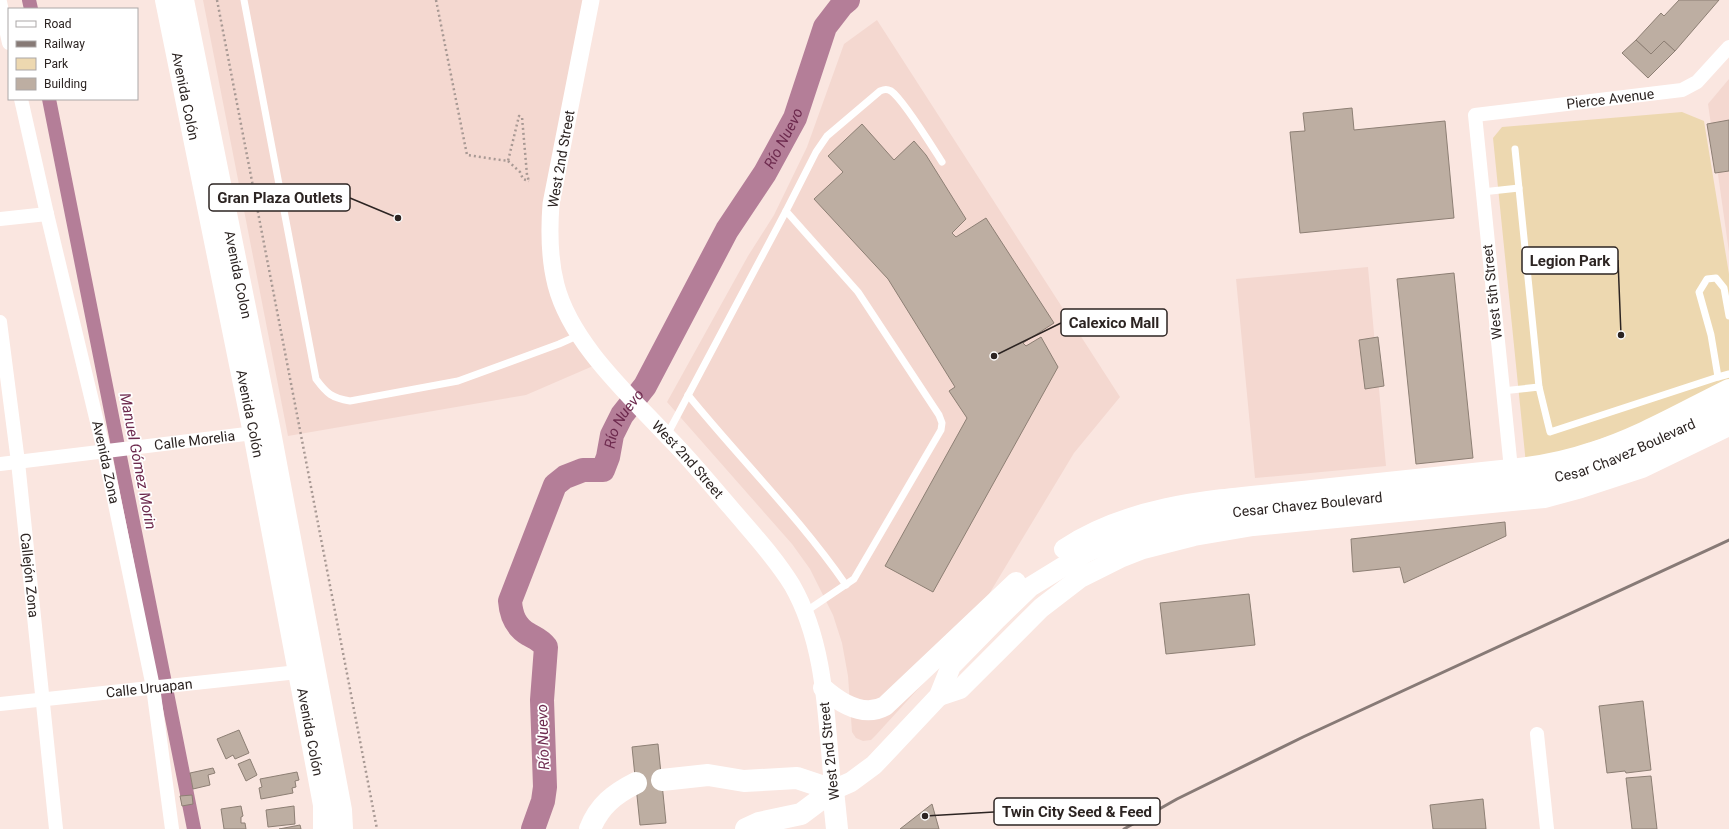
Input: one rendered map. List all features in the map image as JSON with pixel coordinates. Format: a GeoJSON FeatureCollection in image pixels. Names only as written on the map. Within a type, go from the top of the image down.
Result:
{"type":"FeatureCollection","features":[{"type":"Feature","properties":{"kind":"main road","name":"Avenida Colón"},"geometry":{"type":"LineString","coordinates":[[166,0],[262,432],[341,810],[342,829]]}},
{"type":"Feature","properties":{"kind":"main road","name":"Avenida Colon"},"geometry":{"type":"LineString","coordinates":[[183,0],[262,432]]}},
{"type":"Feature","properties":{"kind":"main road"},"geometry":{"type":"LineString","coordinates":[[823,688],[845,704],[857,709],[870,711],[878,710],[885,706],[1020,578],[1068,546],[1124,520],[1182,505],[1233,498],[1511,469],[1554,463],[1604,448],[1724,383]]}},
{"type":"Feature","properties":{"kind":"main road","name":"Cesar Chavez Boulevard"},"geometry":{"type":"LineString","coordinates":[[746,829],[759,823],[801,814],[833,790],[851,782],[874,765],[939,696],[951,666],[997,619],[1030,588],[1086,552],[1126,535],[1170,523],[1216,514],[1521,483],[1577,473],[1612,460],[1729,407]]}},
{"type":"Feature","properties":{"kind":"main road","name":"Cesar Chavez Boulevard"},"geometry":{"type":"LineString","coordinates":[[939,696],[960,689],[1041,608],[1080,578],[1120,558],[1143,549],[1187,538],[1253,526],[1544,498],[1586,487],[1642,468],[1729,426]]}},
{"type":"Feature","properties":{"kind":"main road","name":"Avenida Colón"},"geometry":{"type":"LineString","coordinates":[[262,432],[298,672],[324,806],[324,829]]}},
{"type":"Feature","properties":{"kind":"main road"},"geometry":{"type":"LineString","coordinates":[[662,780],[708,775],[744,782],[797,778],[833,790]]}},
{"type":"Feature","properties":{"kind":"main road"},"geometry":{"type":"LineString","coordinates":[[590,829],[599,810],[609,799],[636,783]]}},
{"type":"Feature","properties":{"kind":"main road","name":"West 2nd Street"},"geometry":{"type":"LineString","coordinates":[[833,790],[837,829]]}},
{"type":"Feature","properties":{"kind":"street","name":"West 2nd Street"},"geometry":{"type":"LineString","coordinates":[[591,0],[551,204],[549,232],[550,255],[556,286],[567,315],[579,335],[612,378],[652,422],[667,435],[743,522],[782,570],[792,586],[805,612],[816,646],[823,688],[833,790]]}},
{"type":"Feature","properties":{"kind":"street"},"geometry":{"type":"LineString","coordinates":[[0,2],[8,38]]}},
{"type":"Feature","properties":{"kind":"street","name":"Pierce Avenue"},"geometry":{"type":"LineString","coordinates":[[1475,115],[1682,90],[1697,82],[1729,47]]}},
{"type":"Feature","properties":{"kind":"street","name":"Avenida Zona"},"geometry":{"type":"LineString","coordinates":[[21,100],[104,451],[153,687],[172,829]]}},
{"type":"Feature","properties":{"kind":"street","name":"West 5th Street"},"geometry":{"type":"LineString","coordinates":[[1475,115],[1511,469]]}},
{"type":"Feature","properties":{"kind":"street"},"geometry":{"type":"LineString","coordinates":[[0,219],[47,214]]}},
{"type":"Feature","properties":{"kind":"street","name":"Callejón Zona"},"geometry":{"type":"LineString","coordinates":[[0,322],[18,462],[56,829]]}},
{"type":"Feature","properties":{"kind":"street","name":"Calle Morelia"},"geometry":{"type":"LineString","coordinates":[[0,464],[262,432]]}},
{"type":"Feature","properties":{"kind":"street","name":"Calle Uruapan"},"geometry":{"type":"LineString","coordinates":[[0,704],[298,672]]}},
{"type":"Feature","properties":{"kind":"street"},"geometry":{"type":"LineString","coordinates":[[1537,734],[1547,829]]}},
{"type":"Feature","properties":{"kind":"lane"},"geometry":{"type":"LineString","coordinates":[[244,0],[316,379],[324,391],[336,399],[350,401],[458,381],[559,344],[579,335]]}},
{"type":"Feature","properties":{"kind":"lane"},"geometry":{"type":"LineString","coordinates":[[667,435],[816,152],[827,136],[880,90],[886,89],[893,92],[907,110],[942,162]]}},
{"type":"Feature","properties":{"kind":"lane"},"geometry":{"type":"LineString","coordinates":[[1515,149],[1539,387],[1550,432],[1724,383],[1729,374]]}},
{"type":"Feature","properties":{"kind":"lane"},"geometry":{"type":"LineString","coordinates":[[1482,192],[1518,188]]}},
{"type":"Feature","properties":{"kind":"lane"},"geometry":{"type":"LineString","coordinates":[[786,211],[858,292],[935,409],[942,423],[941,430],[854,578],[805,612]]}},
{"type":"Feature","properties":{"kind":"lane"},"geometry":{"type":"LineString","coordinates":[[1724,383],[1699,292],[1707,279],[1716,278],[1724,288],[1729,316]]}},
{"type":"Feature","properties":{"kind":"lane"},"geometry":{"type":"LineString","coordinates":[[1502,390],[1539,387]]}},
{"type":"Feature","properties":{"kind":"lane"},"geometry":{"type":"LineString","coordinates":[[688,395],[722,437],[823,552],[846,584]]}},
{"type":"Feature","properties":{"kind":"path"},"geometry":{"type":"LineString","coordinates":[[217,0],[377,829]]}},
{"type":"Feature","properties":{"kind":"path"},"geometry":{"type":"LineString","coordinates":[[436,0],[467,155],[508,162],[520,172],[523,179],[529,181],[526,175],[522,118],[519,116],[508,162]]}},
{"type":"Feature","properties":{"kind":"shaded area"},"geometry":{"type":"Polygon","coordinates":[[[203,0],[591,0],[551,204],[556,286],[600,363],[526,395],[288,436],[203,0]]]}},
{"type":"Feature","properties":{"kind":"shaded area"},"geometry":{"type":"Polygon","coordinates":[[[877,20],[1120,397],[1074,453],[959,644],[876,735],[871,740],[863,741],[856,738],[852,732],[848,676],[842,643],[833,615],[810,569],[792,544],[667,402],[748,256],[774,215],[807,147],[844,44],[877,20]]]}},
{"type":"Feature","properties":{"kind":"shaded area"},"geometry":{"type":"Polygon","coordinates":[[[1729,79],[1729,252],[1708,104],[1729,79]]]}},
{"type":"Feature","properties":{"kind":"shaded area"},"geometry":{"type":"Polygon","coordinates":[[[1368,267],[1386,466],[1255,478],[1236,279],[1368,267]]]}},
{"type":"Feature","properties":{"kind":"green space"},"geometry":{"type":"Polygon","coordinates":[[[1682,112],[1704,121],[1729,274],[1729,396],[1526,464],[1493,138],[1502,127],[1682,112]]]}},
{"type":"Feature","properties":{"kind":"building"},"geometry":{"type":"Polygon","coordinates":[[[1679,0],[1719,0],[1675,51],[1664,41],[1651,54],[1636,40],[1661,13],[1664,16],[1679,0]]]}},
{"type":"Feature","properties":{"kind":"building"},"geometry":{"type":"Polygon","coordinates":[[[1636,40],[1651,54],[1664,41],[1675,51],[1648,78],[1622,53],[1636,40]]]}},
{"type":"Feature","properties":{"kind":"building"},"geometry":{"type":"Polygon","coordinates":[[[1352,108],[1354,130],[1445,121],[1454,218],[1300,233],[1290,132],[1305,131],[1303,113],[1352,108]]]}},
{"type":"Feature","properties":{"kind":"building"},"geometry":{"type":"Polygon","coordinates":[[[1729,120],[1729,171],[1715,173],[1707,124],[1729,120]]]}},
{"type":"Feature","properties":{"kind":"building"},"geometry":{"type":"Polygon","coordinates":[[[862,124],[894,160],[914,141],[926,155],[966,219],[952,233],[956,237],[986,218],[1054,323],[1023,343],[1026,346],[1041,337],[1058,367],[933,592],[885,566],[967,418],[949,391],[955,387],[888,279],[814,199],[843,172],[828,156],[862,124]]]}},
{"type":"Feature","properties":{"kind":"building"},"geometry":{"type":"Polygon","coordinates":[[[1454,273],[1473,458],[1416,464],[1397,279],[1454,273]]]}},
{"type":"Feature","properties":{"kind":"building"},"geometry":{"type":"Polygon","coordinates":[[[1378,337],[1384,386],[1365,389],[1359,340],[1378,337]]]}},
{"type":"Feature","properties":{"kind":"building"},"geometry":{"type":"Polygon","coordinates":[[[1505,522],[1506,536],[1404,583],[1400,567],[1353,572],[1351,539],[1505,522]]]}},
{"type":"Feature","properties":{"kind":"building"},"geometry":{"type":"Polygon","coordinates":[[[1249,594],[1255,645],[1166,654],[1160,603],[1249,594]]]}},
{"type":"Feature","properties":{"kind":"building"},"geometry":{"type":"Polygon","coordinates":[[[1643,701],[1651,770],[1626,773],[1625,771],[1607,773],[1599,706],[1643,701]]]}},
{"type":"Feature","properties":{"kind":"building"},"geometry":{"type":"Polygon","coordinates":[[[239,730],[249,753],[235,759],[233,755],[226,759],[217,739],[239,730]]]}},
{"type":"Feature","properties":{"kind":"building"},"geometry":{"type":"Polygon","coordinates":[[[658,744],[666,823],[640,825],[632,747],[658,744]]]}},
{"type":"Feature","properties":{"kind":"building"},"geometry":{"type":"Polygon","coordinates":[[[250,759],[257,775],[246,781],[238,764],[250,759]]]}},
{"type":"Feature","properties":{"kind":"building"},"geometry":{"type":"Polygon","coordinates":[[[213,768],[215,773],[208,775],[210,785],[193,789],[190,773],[213,768]]]}},
{"type":"Feature","properties":{"kind":"building"},"geometry":{"type":"Polygon","coordinates":[[[297,772],[299,780],[295,781],[296,787],[292,788],[293,793],[261,799],[259,788],[262,787],[260,779],[297,772]]]}},
{"type":"Feature","properties":{"kind":"building"},"geometry":{"type":"Polygon","coordinates":[[[1651,776],[1657,829],[1632,829],[1626,778],[1651,776]]]}},
{"type":"Feature","properties":{"kind":"building"},"geometry":{"type":"Polygon","coordinates":[[[192,795],[193,804],[182,806],[180,796],[192,795]]]}},
{"type":"Feature","properties":{"kind":"building"},"geometry":{"type":"Polygon","coordinates":[[[1483,799],[1486,829],[1433,829],[1430,805],[1483,799]]]}},
{"type":"Feature","properties":{"kind":"building"},"geometry":{"type":"Polygon","coordinates":[[[932,804],[939,829],[900,829],[932,804]]]}},
{"type":"Feature","properties":{"kind":"building"},"geometry":{"type":"Polygon","coordinates":[[[241,806],[243,816],[241,817],[241,823],[245,823],[246,829],[224,829],[221,809],[241,806]]]}},
{"type":"Feature","properties":{"kind":"building"},"geometry":{"type":"Polygon","coordinates":[[[294,806],[295,824],[268,827],[266,810],[294,806]]]}},
{"type":"Feature","properties":{"kind":"building"},"geometry":{"type":"Polygon","coordinates":[[[300,825],[301,829],[279,829],[300,825]]]}},
{"type":"Feature","properties":{"kind":"waterway","name":"Manuel Gómez Morin"},"geometry":{"type":"LineString","coordinates":[[29,0],[31,8]]}},
{"type":"Feature","properties":{"kind":"waterway","name":"Río Nuevo"},"geometry":{"type":"LineString","coordinates":[[533,829],[543,801],[545,787],[542,700],[546,647],[517,624],[511,611],[510,601],[555,485],[565,477],[583,470],[603,470],[608,457],[612,435],[622,415],[645,386],[727,230],[765,173],[795,118],[825,27],[842,5],[848,0]]}},
{"type":"Feature","properties":{"kind":"waterway","name":"Manuel Gómez Morin"},"geometry":{"type":"LineString","coordinates":[[49,100],[194,829]]}},
{"type":"Feature","properties":{"kind":"railway"},"geometry":{"type":"LineString","coordinates":[[1124,829],[1177,799],[1303,737],[1729,540]]}},
{"type":"Feature","properties":{"kind":"place","name":"Gran Plaza Outlets"},"geometry":{"type":"Point","coordinates":[398,218]}},
{"type":"Feature","properties":{"kind":"place","name":"Legion Park"},"geometry":{"type":"Point","coordinates":[1621,335]}},
{"type":"Feature","properties":{"kind":"place","name":"Calexico Mall"},"geometry":{"type":"Point","coordinates":[994,356]}},
{"type":"Feature","properties":{"kind":"place","name":"Twin City Seed & Feed"},"geometry":{"type":"Point","coordinates":[925,816]}}]}
